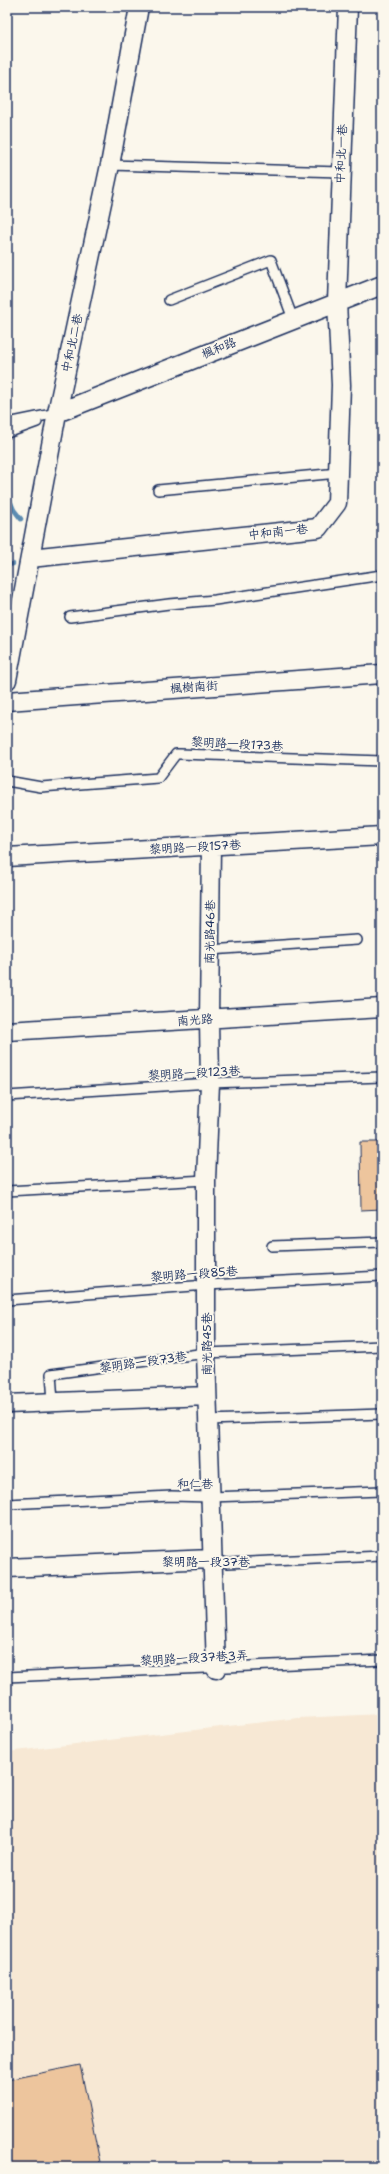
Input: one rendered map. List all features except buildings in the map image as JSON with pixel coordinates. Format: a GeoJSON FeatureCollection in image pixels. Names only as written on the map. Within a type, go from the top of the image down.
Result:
{"type":"FeatureCollection","features":[{"type":"Feature","properties":{"kind":"street","name":"中和北二巷"},"geometry":{"type":"LineString","coordinates":[[7,680],[56,414],[110,165],[139,7]]}},
{"type":"Feature","properties":{"kind":"street","name":"中和北一巷"},"geometry":{"type":"LineString","coordinates":[[336,302],[340,172],[348,7]]}},
{"type":"Feature","properties":{"kind":"street","name":"楓和路"},"geometry":{"type":"LineString","coordinates":[[56,414],[382,285]]}},
{"type":"Feature","properties":{"kind":"street","name":"中和南一巷"},"geometry":{"type":"LineString","coordinates":[[30,558],[318,528],[337,503],[341,385],[336,302]]}},
{"type":"Feature","properties":{"kind":"street","name":"楓樹南街"},"geometry":{"type":"LineString","coordinates":[[7,701],[382,674]]}},
{"type":"Feature","properties":{"kind":"street","name":"黎明路一段157巷"},"geometry":{"type":"LineString","coordinates":[[7,857],[382,836]]}},
{"type":"Feature","properties":{"kind":"street","name":"南光路46巷"},"geometry":{"type":"LineString","coordinates":[[209,1019],[211,846]]}},
{"type":"Feature","properties":{"kind":"street","name":"南光路"},"geometry":{"type":"LineString","coordinates":[[7,1031],[382,1008]]}},
{"type":"Feature","properties":{"kind":"street","name":"南光路45巷"},"geometry":{"type":"LineString","coordinates":[[209,1019],[210,1083],[206,1180],[206,1353],[211,1559],[216,1669]]}},
{"type":"Feature","properties":{"kind":"street"},"geometry":{"type":"LineString","coordinates":[[7,1404],[207,1396]]}},
{"type":"Feature","properties":{"kind":"street","name":"黎明路一段37巷"},"geometry":{"type":"LineString","coordinates":[[7,1568],[211,1559]]}},
{"type":"Feature","properties":{"kind":"lane"},"geometry":{"type":"LineString","coordinates":[[110,165],[340,172]]}},
{"type":"Feature","properties":{"kind":"lane"},"geometry":{"type":"LineString","coordinates":[[169,300],[271,260],[293,319]]}},
{"type":"Feature","properties":{"kind":"lane"},"geometry":{"type":"LineString","coordinates":[[8,423],[56,414]]}},
{"type":"Feature","properties":{"kind":"lane"},"geometry":{"type":"LineString","coordinates":[[7,433],[56,414]]}},
{"type":"Feature","properties":{"kind":"lane"},"geometry":{"type":"LineString","coordinates":[[158,490],[338,473]]}},
{"type":"Feature","properties":{"kind":"lane"},"geometry":{"type":"LineString","coordinates":[[70,617],[169,604],[214,600],[382,575]]}},
{"type":"Feature","properties":{"kind":"lane","name":"黎明路一段173巷"},"geometry":{"type":"LineString","coordinates":[[7,781],[41,787],[158,778],[176,754],[382,761]]}},
{"type":"Feature","properties":{"kind":"lane"},"geometry":{"type":"LineString","coordinates":[[210,950],[357,940]]}},
{"type":"Feature","properties":{"kind":"lane","name":"黎明路一段123巷"},"geometry":{"type":"LineString","coordinates":[[7,1096],[210,1083],[382,1077]]}},
{"type":"Feature","properties":{"kind":"lane"},"geometry":{"type":"LineString","coordinates":[[7,1191],[206,1180]]}},
{"type":"Feature","properties":{"kind":"lane"},"geometry":{"type":"LineString","coordinates":[[272,1246],[382,1242]]}},
{"type":"Feature","properties":{"kind":"lane","name":"黎明路一段85巷"},"geometry":{"type":"LineString","coordinates":[[7,1300],[207,1285],[382,1276]]}},
{"type":"Feature","properties":{"kind":"lane","name":"黎明路一段73巷"},"geometry":{"type":"LineString","coordinates":[[53,1401],[51,1374],[206,1353],[382,1346]]}},
{"type":"Feature","properties":{"kind":"lane"},"geometry":{"type":"LineString","coordinates":[[207,1420],[382,1414]]}},
{"type":"Feature","properties":{"kind":"lane","name":"和仁巷"},"geometry":{"type":"LineString","coordinates":[[7,1504],[172,1496],[210,1497],[382,1491]]}},
{"type":"Feature","properties":{"kind":"lane","name":"黎明路一段37巷"},"geometry":{"type":"LineString","coordinates":[[211,1559],[227,1563],[382,1556]]}},
{"type":"Feature","properties":{"kind":"lane","name":"黎明路一段37巷3弄"},"geometry":{"type":"LineString","coordinates":[[7,1677],[216,1669],[382,1660]]}},
{"type":"Feature","properties":{"kind":"shaded area"},"geometry":{"type":"Polygon","coordinates":[[[382,1714],[382,2167],[7,2167],[7,1752],[298,1718],[382,1714]]]}},
{"type":"Feature","properties":{"kind":"waterway"},"geometry":{"type":"LineString","coordinates":[[7,493],[14,510],[21,519]]}},
{"type":"Feature","properties":{"kind":"waterway"},"geometry":{"type":"LineString","coordinates":[[7,565],[13,564]]}}]}
